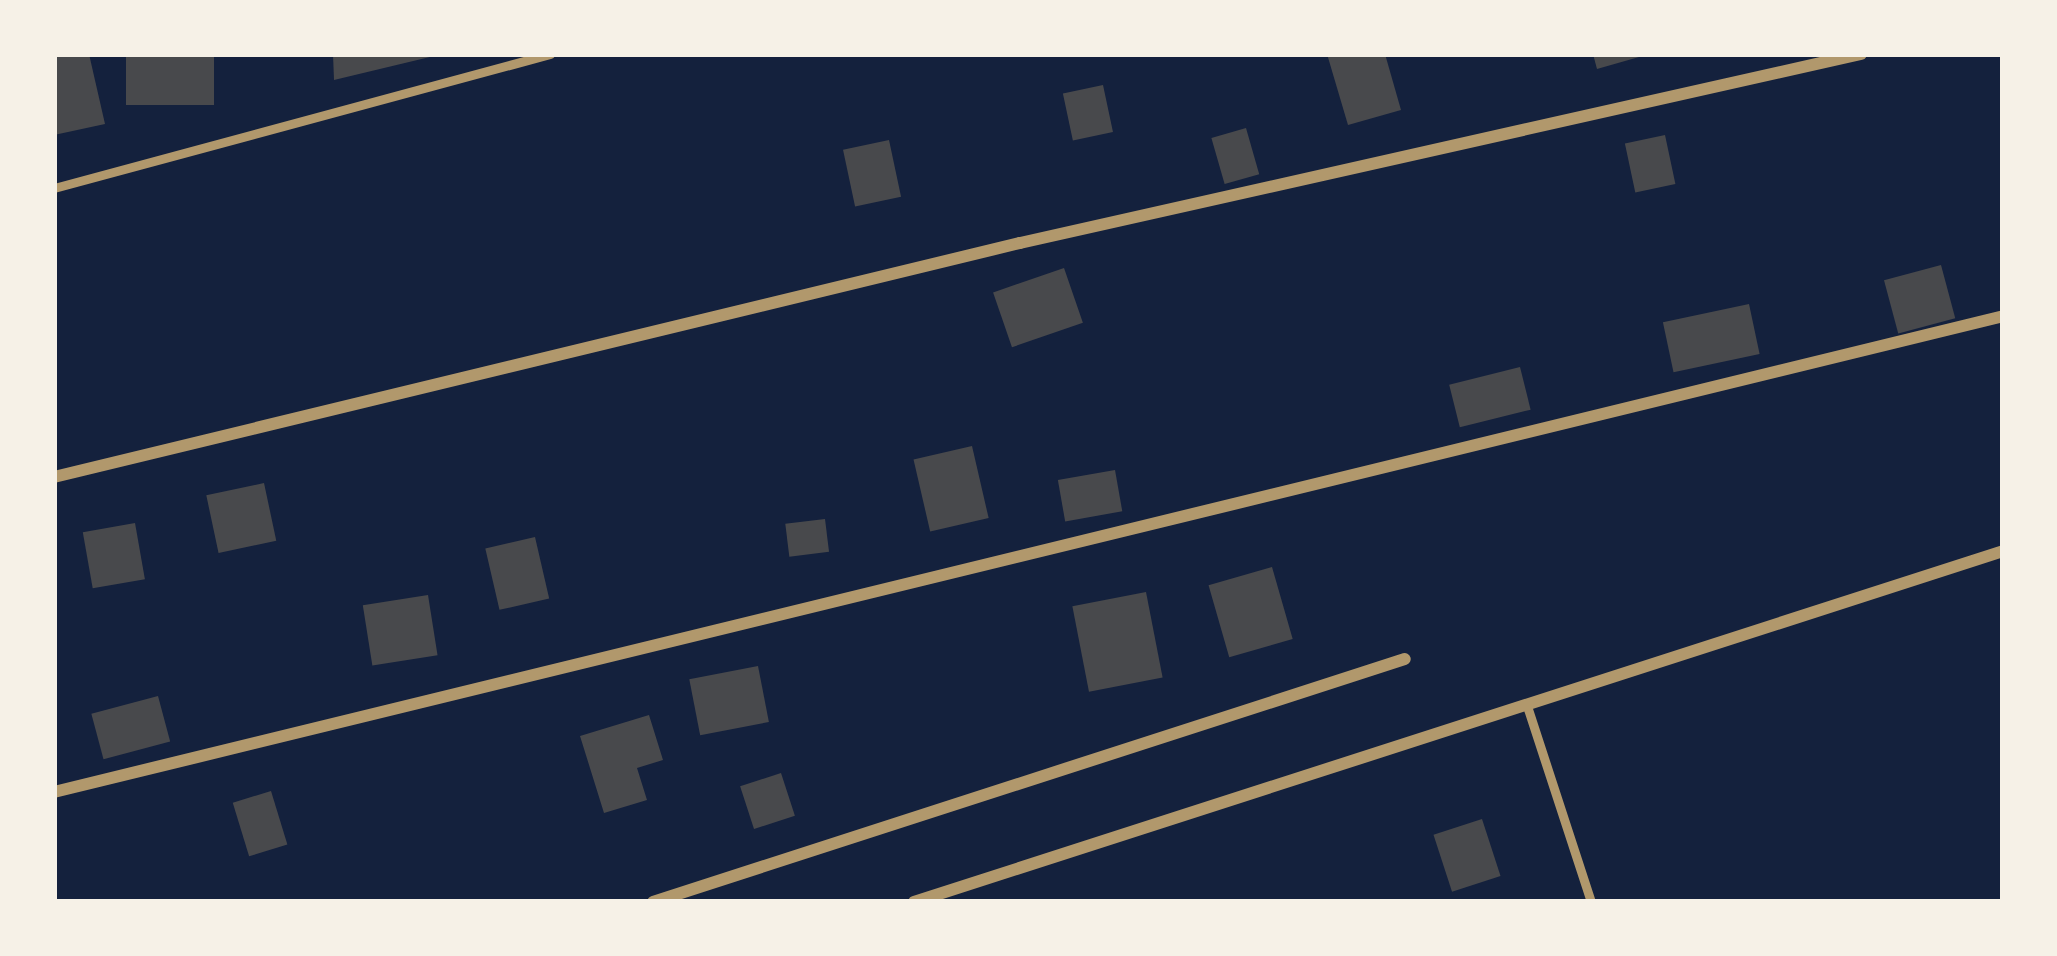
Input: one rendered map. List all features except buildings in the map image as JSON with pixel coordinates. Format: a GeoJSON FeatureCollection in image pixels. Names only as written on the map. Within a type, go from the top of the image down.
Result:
{"type":"FeatureCollection","features":[{"type":"Feature","properties":{"kind":"street"},"geometry":{"type":"LineString","coordinates":[[54,477],[1020,243],[1861,54]]}},
{"type":"Feature","properties":{"kind":"street"},"geometry":{"type":"LineString","coordinates":[[54,792],[2003,316]]}},
{"type":"Feature","properties":{"kind":"street"},"geometry":{"type":"LineString","coordinates":[[919,901],[2003,551]]}},
{"type":"Feature","properties":{"kind":"street"},"geometry":{"type":"LineString","coordinates":[[653,902],[1405,659]]}},
{"type":"Feature","properties":{"kind":"lane"},"geometry":{"type":"LineString","coordinates":[[54,188],[550,54]]}},
{"type":"Feature","properties":{"kind":"lane"},"geometry":{"type":"LineString","coordinates":[[1527,706],[1591,902]]}}]}
